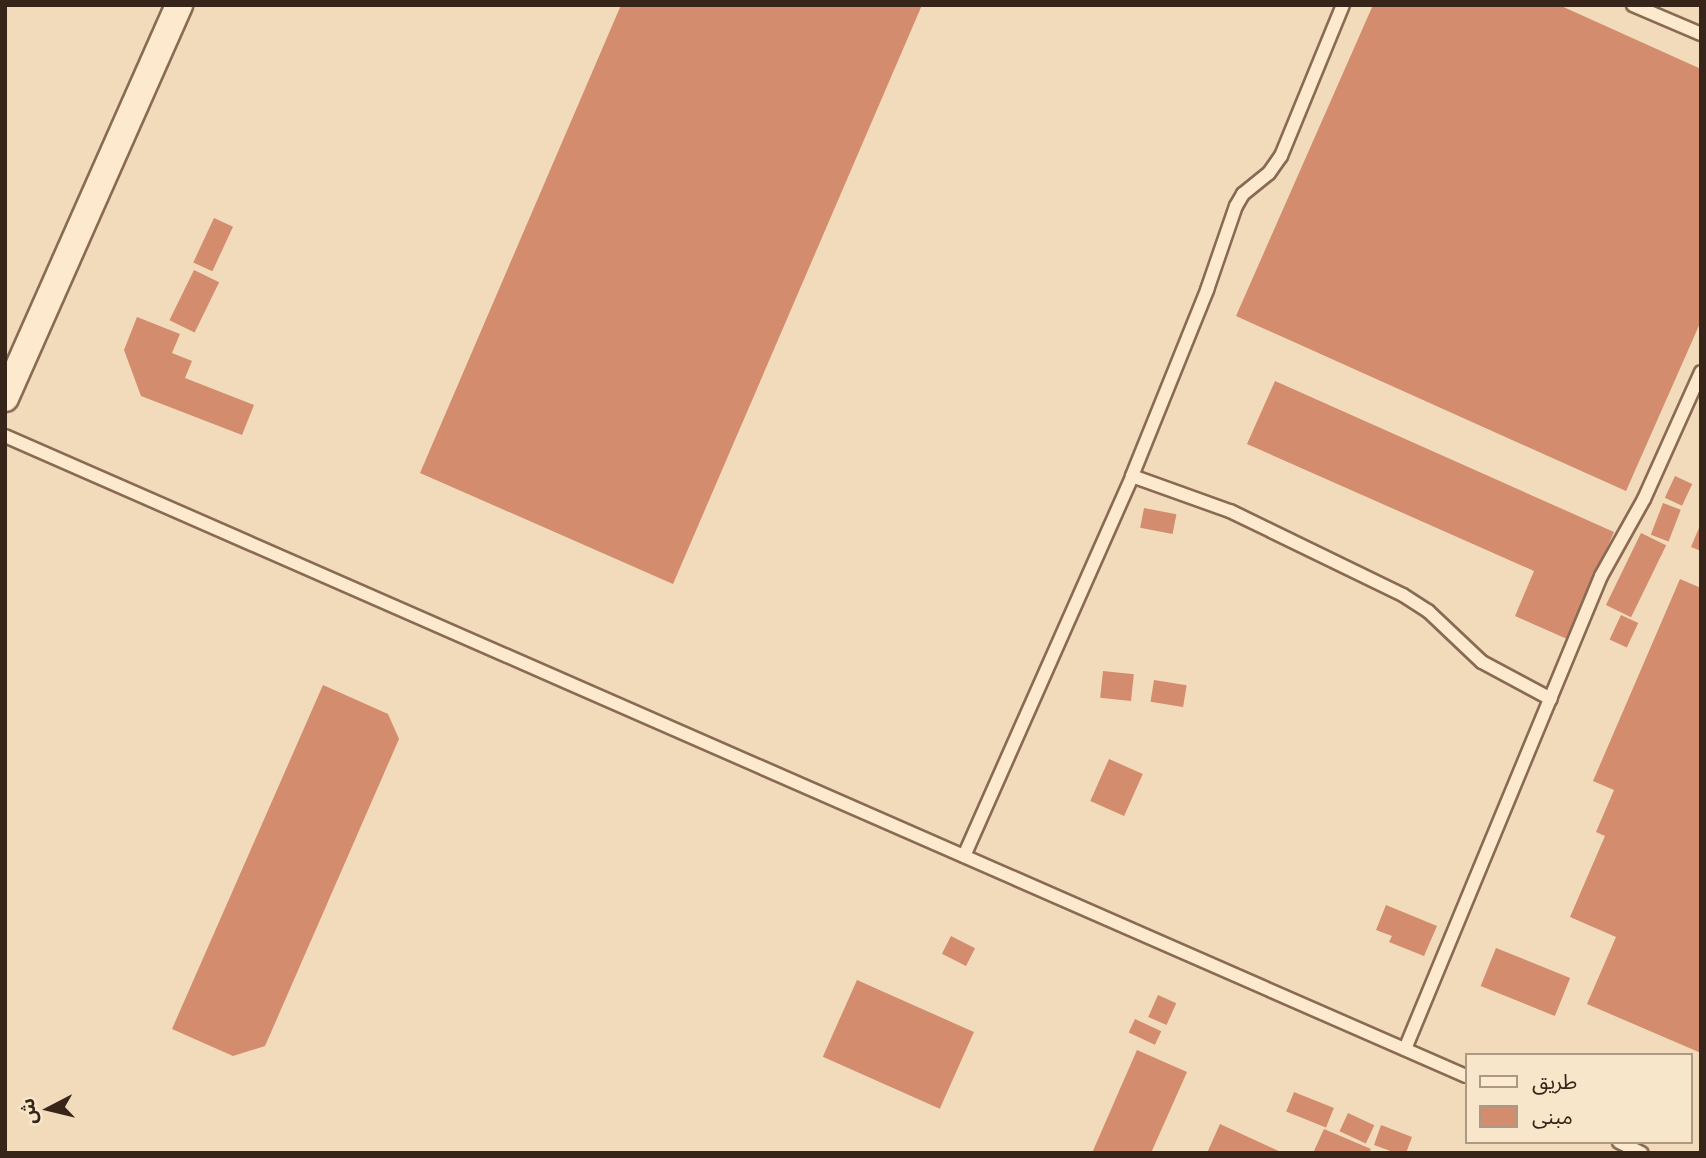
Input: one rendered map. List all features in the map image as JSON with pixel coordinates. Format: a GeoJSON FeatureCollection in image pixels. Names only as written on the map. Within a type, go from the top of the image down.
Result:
{"type":"FeatureCollection","features":[{"type":"Feature","properties":{"kind":"street"},"geometry":{"type":"LineString","coordinates":[[5,398],[179,5]]}},
{"type":"Feature","properties":{"kind":"lane"},"geometry":{"type":"LineString","coordinates":[[964,856],[1132,476],[1207,290],[1236,206],[1243,194],[1269,173],[1281,156],[1343,5]]}},
{"type":"Feature","properties":{"kind":"lane"},"geometry":{"type":"LineString","coordinates":[[1633,5],[1701,34]]}},
{"type":"Feature","properties":{"kind":"lane"},"geometry":{"type":"LineString","coordinates":[[1405,1049],[1601,576],[1644,499],[1701,372]]}},
{"type":"Feature","properties":{"kind":"lane"},"geometry":{"type":"LineString","coordinates":[[5,436],[1464,1075]]}},
{"type":"Feature","properties":{"kind":"lane"},"geometry":{"type":"LineString","coordinates":[[1132,476],[1230,511],[1403,595],[1429,611],[1482,662],[1550,699]]}},
{"type":"Feature","properties":{"kind":"lane"},"geometry":{"type":"LineString","coordinates":[[1623,1144],[1643,1153]]}},
{"type":"Feature","properties":{"kind":"building"},"geometry":{"type":"Polygon","coordinates":[[[621,5],[922,5],[673,584],[420,473],[621,5]]]}},
{"type":"Feature","properties":{"kind":"building"},"geometry":{"type":"Polygon","coordinates":[[[1373,5],[1559,5],[1701,69],[1701,321],[1626,491],[1236,316],[1373,5]]]}},
{"type":"Feature","properties":{"kind":"building"},"geometry":{"type":"Polygon","coordinates":[[[214,218],[233,227],[212,271],[193,262],[214,218]]]}},
{"type":"Feature","properties":{"kind":"building"},"geometry":{"type":"Polygon","coordinates":[[[194,270],[219,282],[195,333],[169,320],[194,270]]]}},
{"type":"Feature","properties":{"kind":"building"},"geometry":{"type":"Polygon","coordinates":[[[137,317],[180,334],[172,353],[192,361],[185,378],[254,405],[242,435],[141,396],[124,350],[137,317]]]}},
{"type":"Feature","properties":{"kind":"building"},"geometry":{"type":"Polygon","coordinates":[[[1275,381],[1614,532],[1567,639],[1515,616],[1534,571],[1247,444],[1275,381]]]}},
{"type":"Feature","properties":{"kind":"building"},"geometry":{"type":"Polygon","coordinates":[[[1675,476],[1692,484],[1682,506],[1665,498],[1675,476]]]}},
{"type":"Feature","properties":{"kind":"building"},"geometry":{"type":"Polygon","coordinates":[[[1663,503],[1681,510],[1669,542],[1651,535],[1663,503]]]}},
{"type":"Feature","properties":{"kind":"building"},"geometry":{"type":"Polygon","coordinates":[[[1144,508],[1176,514],[1173,534],[1140,528],[1144,508]]]}},
{"type":"Feature","properties":{"kind":"building"},"geometry":{"type":"Polygon","coordinates":[[[1701,523],[1701,551],[1691,547],[1701,523]]]}},
{"type":"Feature","properties":{"kind":"building"},"geometry":{"type":"Polygon","coordinates":[[[1641,533],[1666,545],[1631,617],[1606,605],[1641,533]]]}},
{"type":"Feature","properties":{"kind":"building"},"geometry":{"type":"Polygon","coordinates":[[[1680,579],[1701,588],[1701,1053],[1587,1004],[1616,937],[1570,917],[1605,836],[1596,832],[1614,790],[1593,781],[1680,579]]]}},
{"type":"Feature","properties":{"kind":"building"},"geometry":{"type":"Polygon","coordinates":[[[1621,615],[1638,623],[1627,648],[1610,639],[1621,615]]]}},
{"type":"Feature","properties":{"kind":"building"},"geometry":{"type":"Polygon","coordinates":[[[1103,671],[1134,674],[1131,701],[1100,698],[1103,671]]]}},
{"type":"Feature","properties":{"kind":"building"},"geometry":{"type":"Polygon","coordinates":[[[1154,680],[1187,685],[1183,707],[1151,702],[1154,680]]]}},
{"type":"Feature","properties":{"kind":"building"},"geometry":{"type":"Polygon","coordinates":[[[323,685],[388,714],[399,739],[265,1046],[233,1056],[172,1029],[323,685]]]}},
{"type":"Feature","properties":{"kind":"building"},"geometry":{"type":"Polygon","coordinates":[[[1109,759],[1143,774],[1124,816],[1090,801],[1109,759]]]}},
{"type":"Feature","properties":{"kind":"building"},"geometry":{"type":"Polygon","coordinates":[[[1386,905],[1437,926],[1424,956],[1389,942],[1392,936],[1376,930],[1386,905]]]}},
{"type":"Feature","properties":{"kind":"building"},"geometry":{"type":"Polygon","coordinates":[[[951,936],[975,948],[966,966],[942,954],[951,936]]]}},
{"type":"Feature","properties":{"kind":"building"},"geometry":{"type":"Polygon","coordinates":[[[1496,948],[1570,978],[1555,1016],[1481,986],[1496,948]]]}},
{"type":"Feature","properties":{"kind":"building"},"geometry":{"type":"Polygon","coordinates":[[[857,980],[974,1032],[940,1109],[823,1057],[857,980]]]}},
{"type":"Feature","properties":{"kind":"building"},"geometry":{"type":"Polygon","coordinates":[[[1158,995],[1176,1003],[1167,1025],[1148,1017],[1158,995]]]}},
{"type":"Feature","properties":{"kind":"building"},"geometry":{"type":"Polygon","coordinates":[[[1135,1019],[1161,1031],[1155,1045],[1129,1033],[1135,1019]]]}},
{"type":"Feature","properties":{"kind":"building"},"geometry":{"type":"Polygon","coordinates":[[[1137,1050],[1187,1072],[1151,1153],[1092,1153],[1137,1050]]]}},
{"type":"Feature","properties":{"kind":"building"},"geometry":{"type":"Polygon","coordinates":[[[1294,1092],[1334,1108],[1326,1128],[1286,1111],[1294,1092]]]}},
{"type":"Feature","properties":{"kind":"building"},"geometry":{"type":"Polygon","coordinates":[[[1348,1113],[1374,1125],[1366,1143],[1340,1131],[1348,1113]]]}},
{"type":"Feature","properties":{"kind":"building"},"geometry":{"type":"Polygon","coordinates":[[[1220,1124],[1283,1153],[1207,1153],[1220,1124]]]}},
{"type":"Feature","properties":{"kind":"building"},"geometry":{"type":"Polygon","coordinates":[[[1381,1125],[1412,1137],[1406,1153],[1396,1153],[1374,1145],[1381,1125]]]}},
{"type":"Feature","properties":{"kind":"building"},"geometry":{"type":"Polygon","coordinates":[[[1324,1129],[1371,1149],[1369,1153],[1313,1153],[1324,1129]]]}}]}
